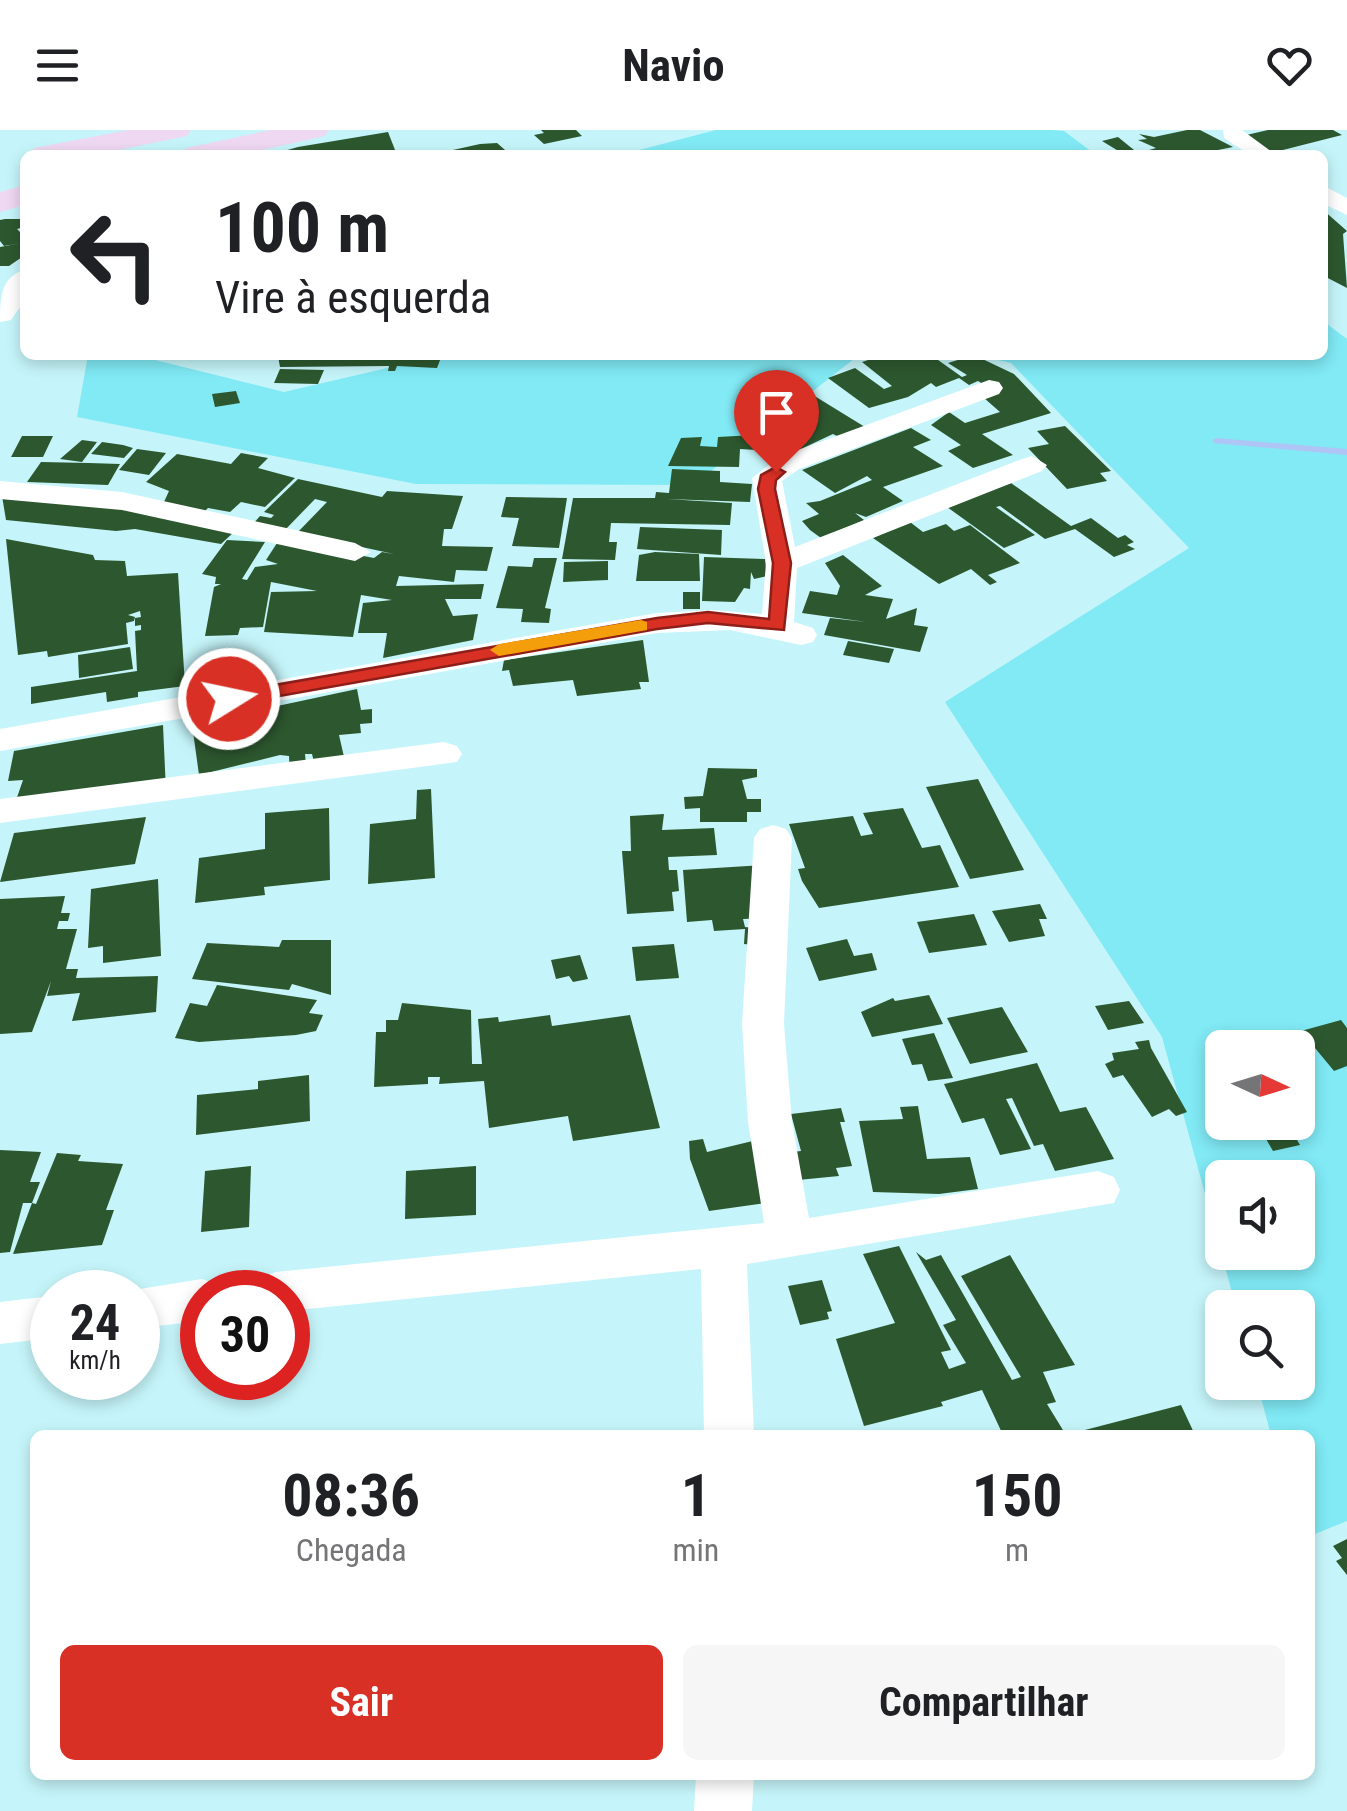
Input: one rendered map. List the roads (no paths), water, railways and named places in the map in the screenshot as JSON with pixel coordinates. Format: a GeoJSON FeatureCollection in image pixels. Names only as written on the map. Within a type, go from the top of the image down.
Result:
{"type":"FeatureCollection","features":[{"type":"Feature","properties":{"kind":"main road"},"geometry":{"type":"LineString","coordinates":[[72,150],[176,130]]}},
{"type":"Feature","properties":{"kind":"main road"},"geometry":{"type":"LineString","coordinates":[[207,150],[232,138],[314,130]]}},
{"type":"Feature","properties":{"kind":"street"},"geometry":{"type":"LineString","coordinates":[[1232,134],[1257,150]]}},
{"type":"Feature","properties":{"kind":"street"},"geometry":{"type":"LineString","coordinates":[[0,313],[20,286]]}},
{"type":"Feature","properties":{"kind":"street"},"geometry":{"type":"LineString","coordinates":[[0,740],[642,626],[708,618],[789,630],[767,478],[788,463],[989,388]]}},
{"type":"Feature","properties":{"kind":"street"},"geometry":{"type":"LineString","coordinates":[[782,563],[1032,464]]}},
{"type":"Feature","properties":{"kind":"street"},"geometry":{"type":"LineString","coordinates":[[0,490],[122,500],[355,552]]}},
{"type":"Feature","properties":{"kind":"street"},"geometry":{"type":"LineString","coordinates":[[0,812],[444,754]]}},
{"type":"Feature","properties":{"kind":"street"},"geometry":{"type":"LineString","coordinates":[[773,838],[763,1024],[770,1122],[790,1240]]}},
{"type":"Feature","properties":{"kind":"street"},"geometry":{"type":"LineString","coordinates":[[310,1289],[790,1240],[1098,1190]]}},
{"type":"Feature","properties":{"kind":"street"},"geometry":{"type":"LineString","coordinates":[[723,1248],[729,1430]]}},
{"type":"Feature","properties":{"kind":"street"},"geometry":{"type":"LineString","coordinates":[[0,1322],[30,1319]]}},
{"type":"Feature","properties":{"kind":"street"},"geometry":{"type":"LineString","coordinates":[[722,1811],[725,1780]]}},
{"type":"Feature","properties":{"kind":"waterway"},"geometry":{"type":"LineString","coordinates":[[1216,441],[1347,452]]}}]}
